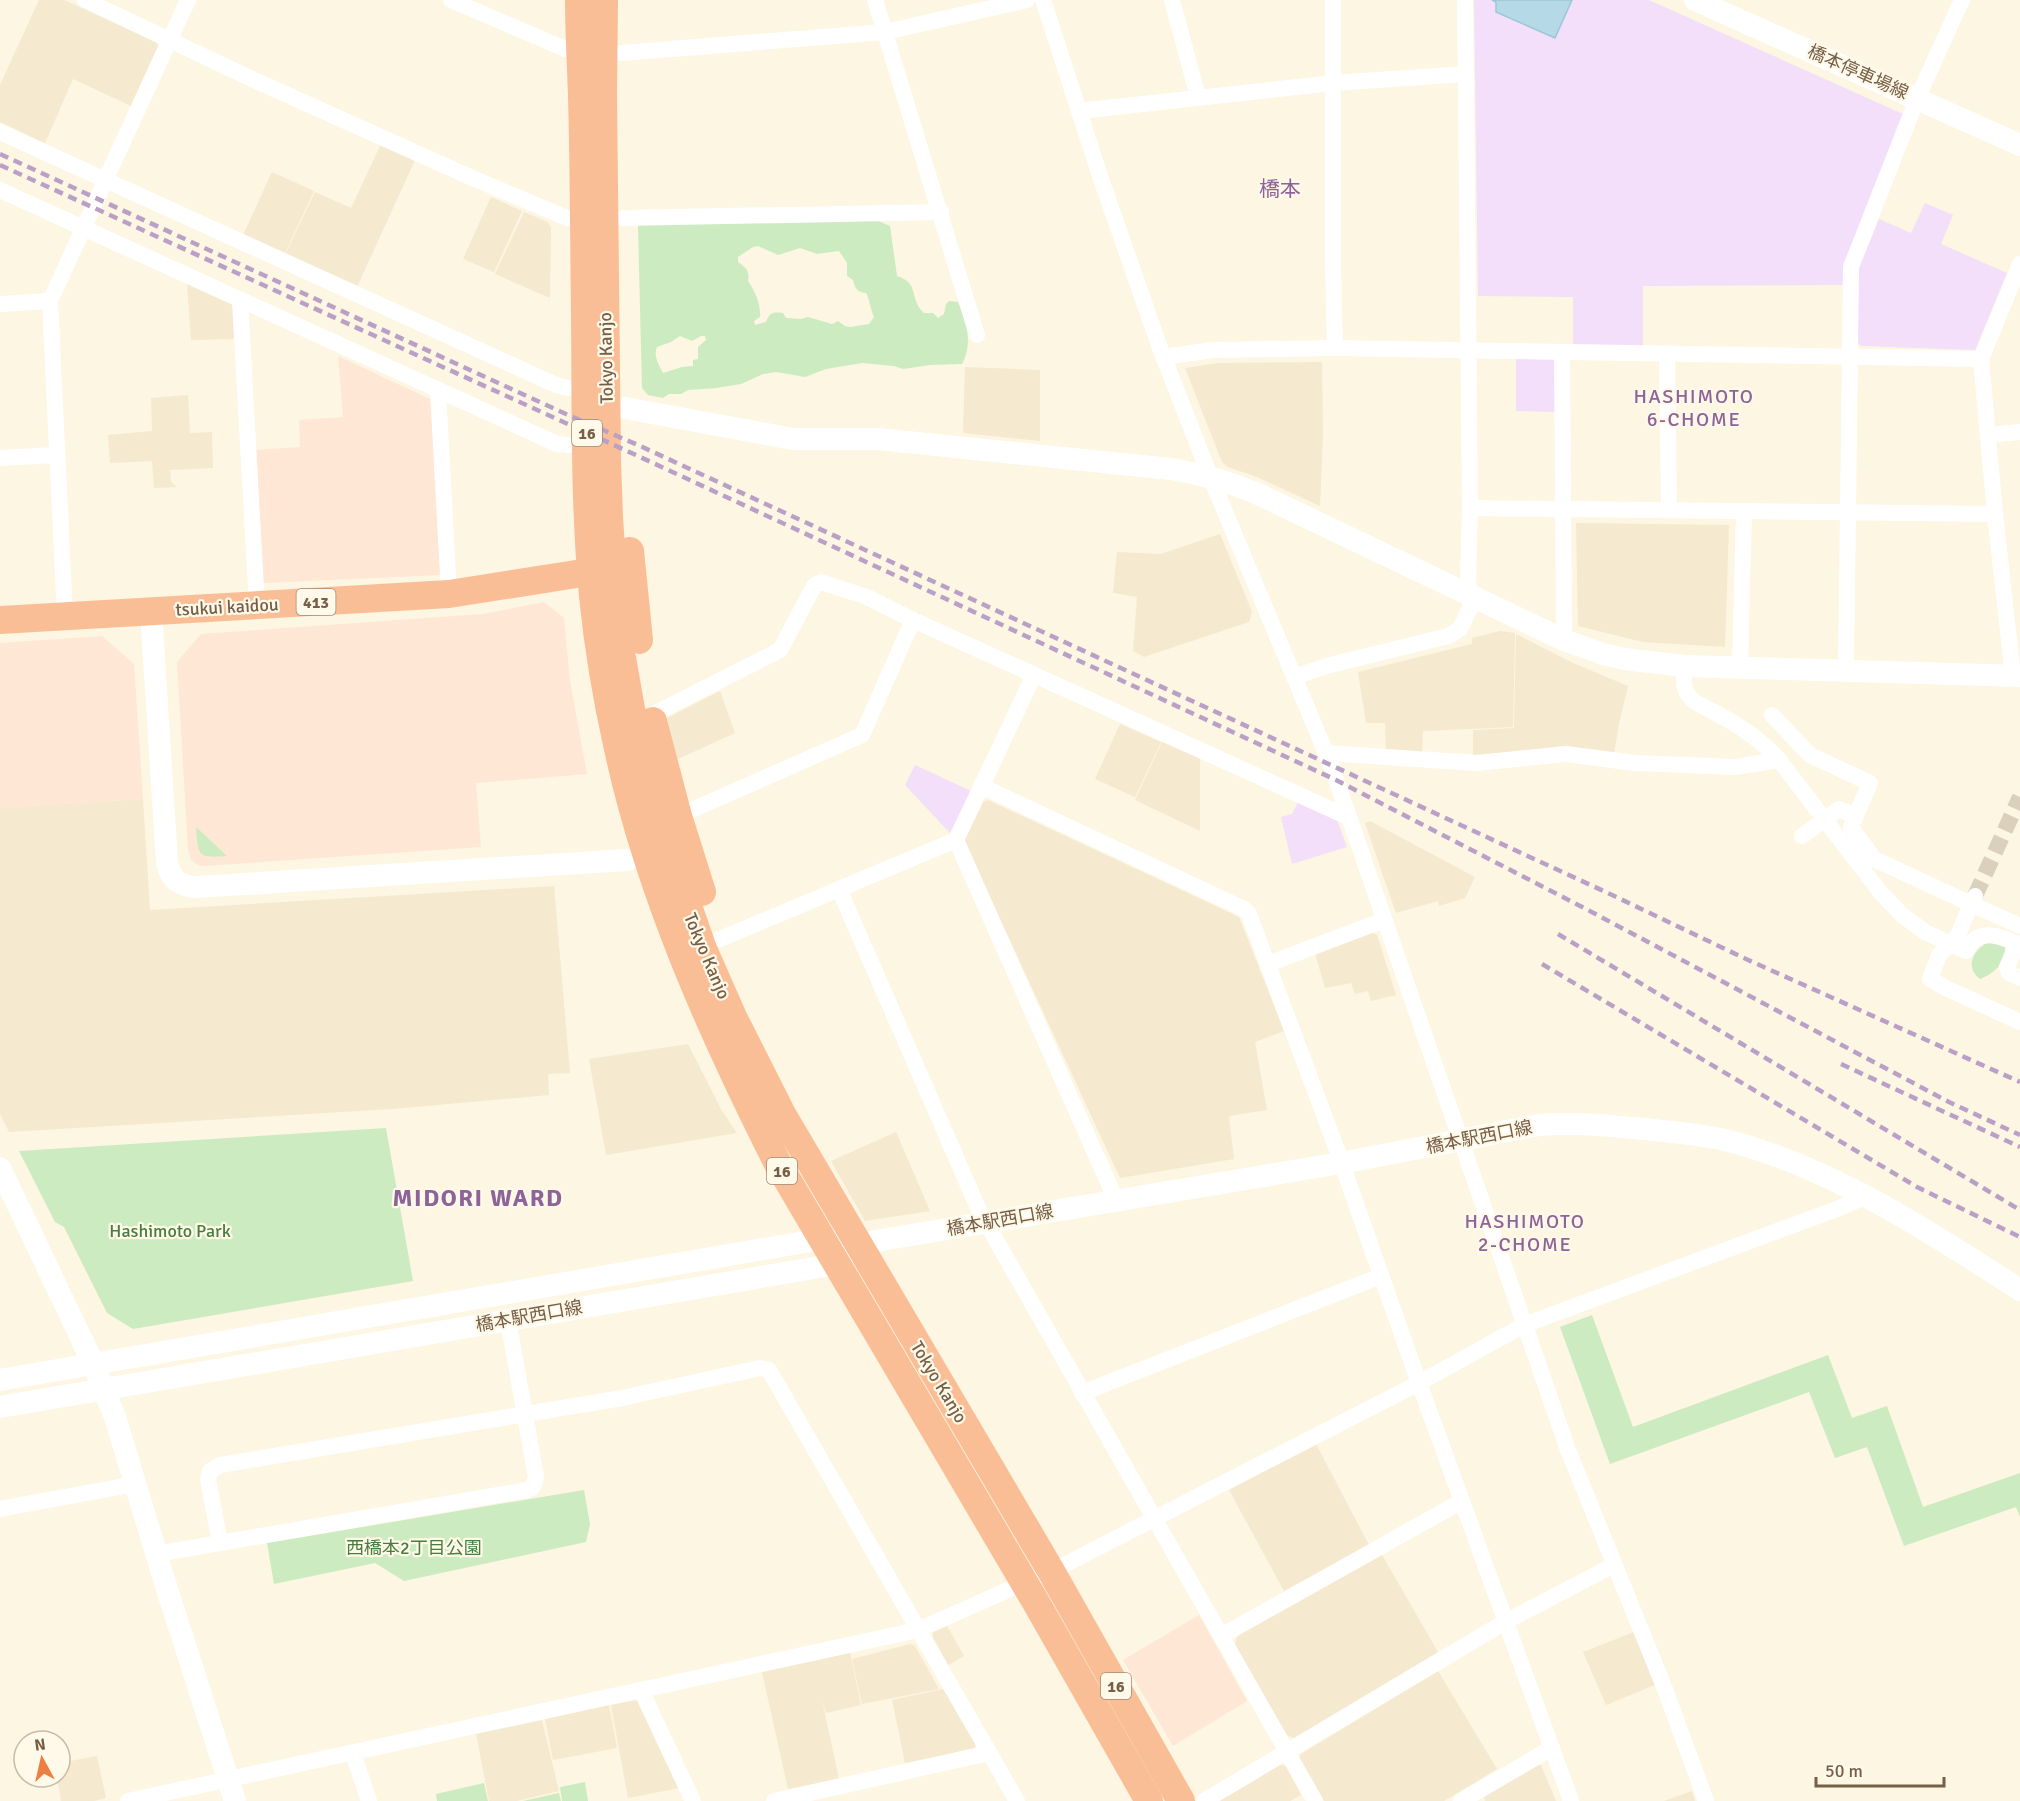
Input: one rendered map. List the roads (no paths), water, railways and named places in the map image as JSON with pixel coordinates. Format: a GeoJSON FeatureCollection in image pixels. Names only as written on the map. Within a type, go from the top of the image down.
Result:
{"type":"FeatureCollection","features":[{"type":"Feature","properties":{"kind":"highway","name":"16"},"geometry":{"type":"LineString","coordinates":[[564,0],[568,445],[572,574],[577,630],[586,685],[606,783],[627,860],[651,927],[680,996],[713,1059],[746,1100]]}},
{"type":"Feature","properties":{"kind":"highway","name":"Tokyo Kanjo"},"geometry":{"type":"LineString","coordinates":[[579,0],[592,92]]}},
{"type":"Feature","properties":{"kind":"highway","name":"Tokyo Kanjo"},"geometry":{"type":"LineString","coordinates":[[604,0],[592,92],[585,362],[590,557],[599,645],[633,769],[644,847],[662,902],[711,1022],[778,1164],[1025,1583],[1149,1801]]}},
{"type":"Feature","properties":{"kind":"highway","name":"16"},"geometry":{"type":"LineString","coordinates":[[624,0],[621,21],[622,323],[627,513],[639,640],[652,715],[678,816],[707,908],[750,1021],[748,1045]]}},
{"type":"Feature","properties":{"kind":"highway"},"geometry":{"type":"LineString","coordinates":[[567,326],[578,317],[613,316],[622,323]]}},
{"type":"Feature","properties":{"kind":"highway","name":"tsukui kaidou"},"geometry":{"type":"LineString","coordinates":[[0,620],[449,594],[631,566]]}},
{"type":"Feature","properties":{"kind":"highway","name":"Tokyo Kanjo"},"geometry":{"type":"LineString","coordinates":[[633,769],[666,846],[692,921],[733,1017],[782,1114],[1051,1571],[1181,1801]]}},
{"type":"Feature","properties":{"kind":"street"},"geometry":{"type":"LineString","coordinates":[[85,0],[252,79],[567,218]]}},
{"type":"Feature","properties":{"kind":"street"},"geometry":{"type":"LineString","coordinates":[[65,616],[50,301],[188,0]]}},
{"type":"Feature","properties":{"kind":"street"},"geometry":{"type":"LineString","coordinates":[[451,0],[565,49]]}},
{"type":"Feature","properties":{"kind":"street"},"geometry":{"type":"LineString","coordinates":[[874,0],[977,335]]}},
{"type":"Feature","properties":{"kind":"street"},"geometry":{"type":"LineString","coordinates":[[621,53],[885,32],[1027,0]]}},
{"type":"Feature","properties":{"kind":"street"},"geometry":{"type":"LineString","coordinates":[[1043,0],[1163,357],[1210,477],[1326,753],[1568,1450],[1669,1698],[1706,1801]]}},
{"type":"Feature","properties":{"kind":"street"},"geometry":{"type":"LineString","coordinates":[[1172,0],[1198,97]]}},
{"type":"Feature","properties":{"kind":"street"},"geometry":{"type":"LineString","coordinates":[[1333,0],[1335,348]]}},
{"type":"Feature","properties":{"kind":"street"},"geometry":{"type":"LineString","coordinates":[[1294,677],[1326,666],[1448,636],[1460,629],[1468,613],[1471,597],[1468,582],[1470,508],[1465,0]]}},
{"type":"Feature","properties":{"kind":"street","name":"橋本停車場線"},"geometry":{"type":"LineString","coordinates":[[1695,0],[2020,145]]}},
{"type":"Feature","properties":{"kind":"street"},"geometry":{"type":"LineString","coordinates":[[1846,672],[1851,267],[1917,99],[1962,0]]}},
{"type":"Feature","properties":{"kind":"street"},"geometry":{"type":"LineString","coordinates":[[1079,111],[1333,83],[1466,74]]}},
{"type":"Feature","properties":{"kind":"street"},"geometry":{"type":"LineString","coordinates":[[0,132],[556,386],[568,388]]}},
{"type":"Feature","properties":{"kind":"street"},"geometry":{"type":"LineString","coordinates":[[0,190],[556,444],[568,445]]}},
{"type":"Feature","properties":{"kind":"street"},"geometry":{"type":"LineString","coordinates":[[623,218],[941,212]]}},
{"type":"Feature","properties":{"kind":"street"},"geometry":{"type":"LineString","coordinates":[[625,408],[793,439],[878,439],[1171,469],[1230,482],[1564,640],[1603,654],[1626,659],[1684,666],[2017,676],[2014,625],[1995,514],[1981,358],[2018,272]]}},
{"type":"Feature","properties":{"kind":"street"},"geometry":{"type":"LineString","coordinates":[[0,304],[50,301]]}},
{"type":"Feature","properties":{"kind":"street"},"geometry":{"type":"LineString","coordinates":[[240,301],[257,606]]}},
{"type":"Feature","properties":{"kind":"street"},"geometry":{"type":"LineString","coordinates":[[1163,357],[1213,350],[1335,348],[1981,358]]}},
{"type":"Feature","properties":{"kind":"street"},"geometry":{"type":"LineString","coordinates":[[1562,352],[1564,640]]}},
{"type":"Feature","properties":{"kind":"street"},"geometry":{"type":"LineString","coordinates":[[1667,353],[1669,510]]}},
{"type":"Feature","properties":{"kind":"street"},"geometry":{"type":"LineString","coordinates":[[438,391],[449,594]]}},
{"type":"Feature","properties":{"kind":"street"},"geometry":{"type":"LineString","coordinates":[[1988,435],[2020,432]]}},
{"type":"Feature","properties":{"kind":"street"},"geometry":{"type":"LineString","coordinates":[[0,458],[57,455]]}},
{"type":"Feature","properties":{"kind":"street"},"geometry":{"type":"LineString","coordinates":[[1470,508],[1995,514]]}},
{"type":"Feature","properties":{"kind":"street"},"geometry":{"type":"LineString","coordinates":[[1740,668],[1744,511]]}},
{"type":"Feature","properties":{"kind":"street"},"geometry":{"type":"LineString","coordinates":[[652,715],[780,651],[814,586],[821,582],[867,597],[1348,817]]}},
{"type":"Feature","properties":{"kind":"street"},"geometry":{"type":"LineString","coordinates":[[151,612],[167,862],[171,874],[180,884],[196,887],[627,860]]}},
{"type":"Feature","properties":{"kind":"street"},"geometry":{"type":"LineString","coordinates":[[678,816],[862,735],[914,620]]}},
{"type":"Feature","properties":{"kind":"street"},"geometry":{"type":"LineString","coordinates":[[1684,666],[1684,689],[1688,697],[1748,731],[1766,745],[1881,893],[1902,915],[1925,932],[1966,951],[1974,940],[1985,936],[1999,935],[2019,944],[2007,966],[2009,973],[2020,978]]}},
{"type":"Feature","properties":{"kind":"street"},"geometry":{"type":"LineString","coordinates":[[720,939],[956,840],[1034,675]]}},
{"type":"Feature","properties":{"kind":"street"},"geometry":{"type":"LineString","coordinates":[[1772,715],[1810,755],[1870,783],[1851,827],[1874,859],[1941,895],[1973,900],[2020,926]]}},
{"type":"Feature","properties":{"kind":"street"},"geometry":{"type":"LineString","coordinates":[[1326,753],[1477,763],[1566,754],[1635,763],[1735,767],[1779,759]]}},
{"type":"Feature","properties":{"kind":"street"},"geometry":{"type":"LineString","coordinates":[[981,786],[1244,909],[1251,920],[1341,1162],[1571,1801]]}},
{"type":"Feature","properties":{"kind":"street"},"geometry":{"type":"LineString","coordinates":[[1802,836],[1839,808],[1856,816]]}},
{"type":"Feature","properties":{"kind":"street"},"geometry":{"type":"LineString","coordinates":[[956,840],[1116,1200]]}},
{"type":"Feature","properties":{"kind":"street"},"geometry":{"type":"LineString","coordinates":[[839,889],[979,1210],[1315,1801]]}},
{"type":"Feature","properties":{"kind":"street"},"geometry":{"type":"LineString","coordinates":[[1973,900],[1939,955],[1930,979],[1970,1005],[2020,1022]]}},
{"type":"Feature","properties":{"kind":"street"},"geometry":{"type":"LineString","coordinates":[[1268,964],[1384,921]]}},
{"type":"Feature","properties":{"kind":"street","name":"橋本駅西口線"},"geometry":{"type":"LineString","coordinates":[[0,1380],[822,1239],[857,1244],[1341,1162],[1539,1125],[1562,1123],[1703,1135],[1780,1157],[1903,1217],[1983,1266]]}},
{"type":"Feature","properties":{"kind":"street"},"geometry":{"type":"LineString","coordinates":[[0,1168],[93,1363],[115,1417],[231,1791]]}},
{"type":"Feature","properties":{"kind":"street"},"geometry":{"type":"LineString","coordinates":[[128,1801],[231,1791],[353,1753],[918,1630],[1051,1571],[1419,1383],[1524,1326],[1864,1197]]}},
{"type":"Feature","properties":{"kind":"street"},"geometry":{"type":"LineString","coordinates":[[837,1264],[857,1244]]}},
{"type":"Feature","properties":{"kind":"street","name":"橋本駅西口線"},"geometry":{"type":"LineString","coordinates":[[0,1407],[837,1264]]}},
{"type":"Feature","properties":{"kind":"street"},"geometry":{"type":"LineString","coordinates":[[1983,1266],[2020,1290]]}},
{"type":"Feature","properties":{"kind":"street"},"geometry":{"type":"LineString","coordinates":[[1983,1266],[2020,1305]]}},
{"type":"Feature","properties":{"kind":"street"},"geometry":{"type":"LineString","coordinates":[[1082,1393],[1382,1276]]}},
{"type":"Feature","properties":{"kind":"street"},"geometry":{"type":"LineString","coordinates":[[156,1554],[527,1490],[533,1486],[536,1478],[508,1320]]}},
{"type":"Feature","properties":{"kind":"street"},"geometry":{"type":"LineString","coordinates":[[220,1543],[208,1480],[208,1475],[214,1467],[622,1398],[760,1368],[769,1370],[1017,1801]]}},
{"type":"Feature","properties":{"kind":"street"},"geometry":{"type":"LineString","coordinates":[[0,1509],[136,1484]]}},
{"type":"Feature","properties":{"kind":"street"},"geometry":{"type":"LineString","coordinates":[[1221,1636],[1462,1501]]}},
{"type":"Feature","properties":{"kind":"street"},"geometry":{"type":"LineString","coordinates":[[1204,1801],[1505,1622],[1614,1565]]}},
{"type":"Feature","properties":{"kind":"street"},"geometry":{"type":"LineString","coordinates":[[641,1690],[693,1801]]}},
{"type":"Feature","properties":{"kind":"street"},"geometry":{"type":"LineString","coordinates":[[1461,1801],[1552,1748]]}},
{"type":"Feature","properties":{"kind":"street"},"geometry":{"type":"LineString","coordinates":[[353,1753],[369,1801]]}},
{"type":"Feature","properties":{"kind":"street"},"geometry":{"type":"LineString","coordinates":[[774,1801],[990,1753]]}},
{"type":"Feature","properties":{"kind":"water"},"geometry":{"type":"Polygon","coordinates":[[[1492,0],[1572,0],[1555,38],[1496,12],[1496,2],[1492,0]]]}},
{"type":"Feature","properties":{"kind":"tunnel"},"geometry":{"type":"LineString","coordinates":[[1975,896],[2020,797]]}},
{"type":"Feature","properties":{"kind":"railway"},"geometry":{"type":"LineString","coordinates":[[0,154],[638,445],[1746,959],[2020,1082]]}},
{"type":"Feature","properties":{"kind":"railway"},"geometry":{"type":"LineString","coordinates":[[0,165],[638,456],[1336,780],[1586,909],[1949,1102],[2020,1135]]}},
{"type":"Feature","properties":{"kind":"railway"},"geometry":{"type":"LineString","coordinates":[[1558,934],[2020,1210]]}},
{"type":"Feature","properties":{"kind":"railway"},"geometry":{"type":"LineString","coordinates":[[1542,964],[1917,1187],[2020,1237]]}},
{"type":"Feature","properties":{"kind":"railway"},"geometry":{"type":"LineString","coordinates":[[1841,1064],[2020,1147]]}},
{"type":"Feature","properties":{"kind":"district","name":"橋本"},"geometry":{"type":"Point","coordinates":[1280,189]}},
{"type":"Feature","properties":{"kind":"district","name":"HASHIMOTO 6-CHOME"},"geometry":{"type":"Point","coordinates":[1694,408]}},
{"type":"Feature","properties":{"kind":"district","name":"MIDORI WARD"},"geometry":{"type":"Point","coordinates":[478,1198]}},
{"type":"Feature","properties":{"kind":"district","name":"HASHIMOTO 2-CHOME"},"geometry":{"type":"Point","coordinates":[1525,1232]}},
{"type":"Feature","properties":{"kind":"park label","name":"Hashimoto Park"},"geometry":{"type":"Point","coordinates":[170,1231]}},
{"type":"Feature","properties":{"kind":"park label","name":"西橋本2丁目公園"},"geometry":{"type":"Point","coordinates":[414,1548]}}]}
